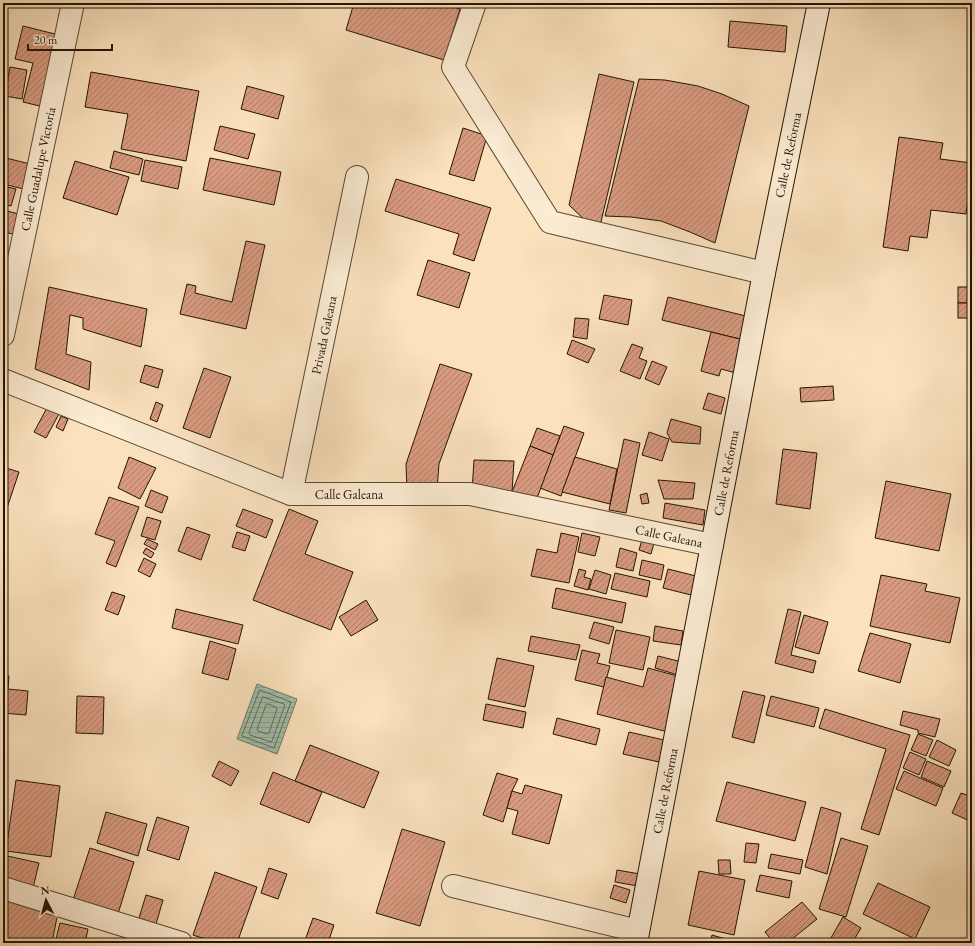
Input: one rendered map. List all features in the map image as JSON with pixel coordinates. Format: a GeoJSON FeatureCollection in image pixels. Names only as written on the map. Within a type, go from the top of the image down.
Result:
{"type":"FeatureCollection","features":[{"type":"Feature","properties":{"kind":"street","name":"Calle Guadalupe Victoria"},"geometry":{"type":"LineString","coordinates":[[3,335],[73,3]]}},
{"type":"Feature","properties":{"kind":"street"},"geometry":{"type":"LineString","coordinates":[[475,3],[454,66],[550,222],[764,273]]}},
{"type":"Feature","properties":{"kind":"street","name":"Calle de Reforma"},"geometry":{"type":"LineString","coordinates":[[637,937],[764,273],[819,3]]}},
{"type":"Feature","properties":{"kind":"street","name":"Privada Galeana"},"geometry":{"type":"LineString","coordinates":[[291,494],[357,177]]}},
{"type":"Feature","properties":{"kind":"street","name":"Calle Galeana"},"geometry":{"type":"LineString","coordinates":[[3,380],[291,494],[470,494],[712,545]]}},
{"type":"Feature","properties":{"kind":"street"},"geometry":{"type":"LineString","coordinates":[[453,886],[637,937]]}},
{"type":"Feature","properties":{"kind":"street"},"geometry":{"type":"LineString","coordinates":[[3,888],[181,943]]}},
{"type":"Feature","properties":{"kind":"water"},"geometry":{"type":"Polygon","coordinates":[[[257,684],[297,699],[277,754],[237,739],[257,684]]]}},
{"type":"Feature","properties":{"kind":"building"},"geometry":{"type":"Polygon","coordinates":[[[354,3],[441,3],[460,9],[444,60],[346,30],[354,3]]]}},
{"type":"Feature","properties":{"kind":"building"},"geometry":{"type":"Polygon","coordinates":[[[730,21],[787,26],[785,52],[728,47],[730,21]]]}},
{"type":"Feature","properties":{"kind":"building"},"geometry":{"type":"Polygon","coordinates":[[[23,26],[63,36],[48,108],[23,102],[33,63],[15,59],[23,26]]]}},
{"type":"Feature","properties":{"kind":"building"},"geometry":{"type":"Polygon","coordinates":[[[10,67],[27,70],[22,99],[5,96],[10,67]]]}},
{"type":"Feature","properties":{"kind":"building"},"geometry":{"type":"Polygon","coordinates":[[[91,72],[199,91],[186,161],[121,149],[128,114],[85,107],[91,72]]]}},
{"type":"Feature","properties":{"kind":"building"},"geometry":{"type":"Polygon","coordinates":[[[599,74],[634,82],[600,226],[588,223],[569,205],[599,74]]]}},
{"type":"Feature","properties":{"kind":"building"},"geometry":{"type":"Polygon","coordinates":[[[639,79],[665,80],[698,86],[722,94],[749,106],[715,243],[661,221],[631,217],[605,216],[639,79]]]}},
{"type":"Feature","properties":{"kind":"building"},"geometry":{"type":"Polygon","coordinates":[[[247,86],[284,96],[278,119],[241,109],[247,86]]]}},
{"type":"Feature","properties":{"kind":"building"},"geometry":{"type":"Polygon","coordinates":[[[220,126],[255,134],[248,159],[214,150],[220,126]]]}},
{"type":"Feature","properties":{"kind":"building"},"geometry":{"type":"Polygon","coordinates":[[[463,128],[487,136],[474,181],[449,174],[463,128]]]}},
{"type":"Feature","properties":{"kind":"building"},"geometry":{"type":"Polygon","coordinates":[[[899,137],[943,143],[940,159],[972,163],[972,207],[967,206],[966,214],[931,210],[927,238],[910,236],[908,251],[883,247],[899,137]]]}},
{"type":"Feature","properties":{"kind":"building"},"geometry":{"type":"Polygon","coordinates":[[[114,151],[143,159],[139,175],[110,168],[114,151]]]}},
{"type":"Feature","properties":{"kind":"building"},"geometry":{"type":"Polygon","coordinates":[[[6,158],[34,165],[28,190],[3,184],[3,171],[6,158]]]}},
{"type":"Feature","properties":{"kind":"building"},"geometry":{"type":"Polygon","coordinates":[[[210,158],[281,172],[274,205],[203,190],[210,158]]]}},
{"type":"Feature","properties":{"kind":"building"},"geometry":{"type":"Polygon","coordinates":[[[145,160],[182,167],[178,189],[141,181],[145,160]]]}},
{"type":"Feature","properties":{"kind":"building"},"geometry":{"type":"Polygon","coordinates":[[[75,161],[129,177],[117,215],[63,198],[75,161]]]}},
{"type":"Feature","properties":{"kind":"building"},"geometry":{"type":"Polygon","coordinates":[[[396,179],[491,208],[474,261],[453,254],[459,234],[385,211],[396,179]]]}},
{"type":"Feature","properties":{"kind":"building"},"geometry":{"type":"Polygon","coordinates":[[[3,186],[16,189],[11,206],[3,204],[3,186]]]}},
{"type":"Feature","properties":{"kind":"building"},"geometry":{"type":"Polygon","coordinates":[[[3,210],[23,215],[18,235],[3,232],[3,210]]]}},
{"type":"Feature","properties":{"kind":"building"},"geometry":{"type":"Polygon","coordinates":[[[246,241],[265,245],[246,329],[180,314],[187,284],[196,286],[195,293],[232,302],[246,241]]]}},
{"type":"Feature","properties":{"kind":"building"},"geometry":{"type":"Polygon","coordinates":[[[428,260],[470,273],[459,308],[417,295],[428,260]]]}},
{"type":"Feature","properties":{"kind":"building"},"geometry":{"type":"Polygon","coordinates":[[[49,287],[147,309],[141,347],[83,329],[83,318],[70,315],[66,354],[91,362],[89,390],[35,369],[49,287]]]}},
{"type":"Feature","properties":{"kind":"building"},"geometry":{"type":"Polygon","coordinates":[[[958,287],[972,287],[972,303],[958,303],[958,287]]]}},
{"type":"Feature","properties":{"kind":"building"},"geometry":{"type":"Polygon","coordinates":[[[604,295],[632,300],[628,325],[599,319],[604,295]]]}},
{"type":"Feature","properties":{"kind":"building"},"geometry":{"type":"Polygon","coordinates":[[[668,297],[750,317],[744,340],[662,320],[668,297]]]}},
{"type":"Feature","properties":{"kind":"building"},"geometry":{"type":"Polygon","coordinates":[[[958,303],[972,303],[972,318],[958,318],[958,303]]]}},
{"type":"Feature","properties":{"kind":"building"},"geometry":{"type":"Polygon","coordinates":[[[575,318],[589,319],[587,339],[573,337],[575,318]]]}},
{"type":"Feature","properties":{"kind":"building"},"geometry":{"type":"Polygon","coordinates":[[[711,332],[744,340],[736,373],[721,369],[719,376],[701,371],[711,332]]]}},
{"type":"Feature","properties":{"kind":"building"},"geometry":{"type":"Polygon","coordinates":[[[572,340],[595,349],[588,363],[567,354],[572,340]]]}},
{"type":"Feature","properties":{"kind":"building"},"geometry":{"type":"Polygon","coordinates":[[[632,344],[643,348],[639,358],[647,361],[640,379],[620,371],[632,344]]]}},
{"type":"Feature","properties":{"kind":"building"},"geometry":{"type":"Polygon","coordinates":[[[652,361],[667,367],[659,385],[645,379],[652,361]]]}},
{"type":"Feature","properties":{"kind":"building"},"geometry":{"type":"Polygon","coordinates":[[[440,364],[472,374],[439,464],[437,490],[407,490],[406,464],[440,364]]]}},
{"type":"Feature","properties":{"kind":"building"},"geometry":{"type":"Polygon","coordinates":[[[145,365],[163,370],[158,388],[140,382],[145,365]]]}},
{"type":"Feature","properties":{"kind":"building"},"geometry":{"type":"Polygon","coordinates":[[[204,368],[231,377],[210,438],[183,428],[204,368]]]}},
{"type":"Feature","properties":{"kind":"building"},"geometry":{"type":"Polygon","coordinates":[[[833,386],[834,400],[801,402],[800,388],[833,386]]]}},
{"type":"Feature","properties":{"kind":"building"},"geometry":{"type":"Polygon","coordinates":[[[708,393],[725,398],[721,414],[703,409],[708,393]]]}},
{"type":"Feature","properties":{"kind":"building"},"geometry":{"type":"Polygon","coordinates":[[[156,402],[163,405],[157,422],[150,419],[156,402]]]}},
{"type":"Feature","properties":{"kind":"building"},"geometry":{"type":"Polygon","coordinates":[[[48,406],[60,412],[46,438],[34,432],[48,406]]]}},
{"type":"Feature","properties":{"kind":"building"},"geometry":{"type":"Polygon","coordinates":[[[61,416],[68,419],[63,431],[56,427],[61,416]]]}},
{"type":"Feature","properties":{"kind":"building"},"geometry":{"type":"Polygon","coordinates":[[[671,419],[701,427],[700,444],[672,442],[667,433],[671,419]]]}},
{"type":"Feature","properties":{"kind":"building"},"geometry":{"type":"Polygon","coordinates":[[[564,426],[584,433],[561,496],[540,488],[564,426]]]}},
{"type":"Feature","properties":{"kind":"building"},"geometry":{"type":"Polygon","coordinates":[[[537,428],[560,436],[553,455],[530,446],[537,428]]]}},
{"type":"Feature","properties":{"kind":"building"},"geometry":{"type":"Polygon","coordinates":[[[649,432],[669,439],[662,461],[642,455],[649,432]]]}},
{"type":"Feature","properties":{"kind":"building"},"geometry":{"type":"Polygon","coordinates":[[[624,439],[640,443],[626,513],[609,510],[624,439]]]}},
{"type":"Feature","properties":{"kind":"building"},"geometry":{"type":"Polygon","coordinates":[[[530,446],[553,455],[536,501],[512,492],[530,446]]]}},
{"type":"Feature","properties":{"kind":"building"},"geometry":{"type":"Polygon","coordinates":[[[783,449],[817,453],[810,509],[776,504],[783,449]]]}},
{"type":"Feature","properties":{"kind":"building"},"geometry":{"type":"Polygon","coordinates":[[[129,457],[156,468],[140,499],[118,488],[129,457]]]}},
{"type":"Feature","properties":{"kind":"building"},"geometry":{"type":"Polygon","coordinates":[[[575,457],[617,469],[610,504],[562,492],[575,457]]]}},
{"type":"Feature","properties":{"kind":"building"},"geometry":{"type":"Polygon","coordinates":[[[474,460],[514,461],[512,492],[472,491],[474,460]]]}},
{"type":"Feature","properties":{"kind":"building"},"geometry":{"type":"Polygon","coordinates":[[[3,467],[19,472],[5,514],[3,513],[3,467]]]}},
{"type":"Feature","properties":{"kind":"building"},"geometry":{"type":"Polygon","coordinates":[[[658,480],[695,483],[693,499],[664,499],[658,480]]]}},
{"type":"Feature","properties":{"kind":"building"},"geometry":{"type":"Polygon","coordinates":[[[886,481],[951,494],[939,551],[875,538],[886,481]]]}},
{"type":"Feature","properties":{"kind":"building"},"geometry":{"type":"Polygon","coordinates":[[[151,490],[168,497],[162,513],[145,506],[151,490]]]}},
{"type":"Feature","properties":{"kind":"building"},"geometry":{"type":"Polygon","coordinates":[[[647,493],[649,503],[642,504],[640,495],[647,493]]]}},
{"type":"Feature","properties":{"kind":"building"},"geometry":{"type":"Polygon","coordinates":[[[109,497],[139,507],[116,567],[106,563],[115,541],[95,534],[109,497]]]}},
{"type":"Feature","properties":{"kind":"building"},"geometry":{"type":"Polygon","coordinates":[[[665,503],[705,510],[703,525],[663,518],[665,503]]]}},
{"type":"Feature","properties":{"kind":"building"},"geometry":{"type":"Polygon","coordinates":[[[243,509],[273,520],[266,538],[236,526],[243,509]]]}},
{"type":"Feature","properties":{"kind":"building"},"geometry":{"type":"Polygon","coordinates":[[[289,509],[318,521],[305,554],[353,572],[331,630],[253,600],[289,509]]]}},
{"type":"Feature","properties":{"kind":"building"},"geometry":{"type":"Polygon","coordinates":[[[147,517],[161,521],[155,540],[141,536],[147,517]]]}},
{"type":"Feature","properties":{"kind":"building"},"geometry":{"type":"Polygon","coordinates":[[[187,527],[210,535],[201,560],[178,551],[187,527]]]}},
{"type":"Feature","properties":{"kind":"building"},"geometry":{"type":"Polygon","coordinates":[[[237,532],[250,536],[245,551],[232,547],[237,532]]]}},
{"type":"Feature","properties":{"kind":"building"},"geometry":{"type":"Polygon","coordinates":[[[561,533],[579,537],[569,583],[531,576],[537,549],[557,553],[561,533]]]}},
{"type":"Feature","properties":{"kind":"building"},"geometry":{"type":"Polygon","coordinates":[[[582,533],[600,537],[595,556],[578,552],[582,533]]]}},
{"type":"Feature","properties":{"kind":"building"},"geometry":{"type":"Polygon","coordinates":[[[644,533],[656,536],[651,554],[639,550],[644,533]]]}},
{"type":"Feature","properties":{"kind":"building"},"geometry":{"type":"Polygon","coordinates":[[[147,539],[158,544],[155,550],[144,544],[147,539]]]}},
{"type":"Feature","properties":{"kind":"building"},"geometry":{"type":"Polygon","coordinates":[[[146,548],[154,553],[151,558],[143,553],[146,548]]]}},
{"type":"Feature","properties":{"kind":"building"},"geometry":{"type":"Polygon","coordinates":[[[620,548],[637,553],[633,571],[616,567],[620,548]]]}},
{"type":"Feature","properties":{"kind":"building"},"geometry":{"type":"Polygon","coordinates":[[[144,558],[156,564],[150,577],[138,571],[144,558]]]}},
{"type":"Feature","properties":{"kind":"building"},"geometry":{"type":"Polygon","coordinates":[[[642,560],[664,565],[661,580],[639,575],[642,560]]]}},
{"type":"Feature","properties":{"kind":"building"},"geometry":{"type":"Polygon","coordinates":[[[579,569],[586,571],[584,577],[591,579],[588,590],[574,586],[579,569]]]}},
{"type":"Feature","properties":{"kind":"building"},"geometry":{"type":"Polygon","coordinates":[[[668,569],[700,577],[695,596],[663,588],[668,569]]]}},
{"type":"Feature","properties":{"kind":"building"},"geometry":{"type":"Polygon","coordinates":[[[595,570],[611,575],[606,594],[589,589],[595,570]]]}},
{"type":"Feature","properties":{"kind":"building"},"geometry":{"type":"Polygon","coordinates":[[[615,573],[650,581],[647,597],[611,589],[615,573]]]}},
{"type":"Feature","properties":{"kind":"building"},"geometry":{"type":"Polygon","coordinates":[[[881,575],[927,584],[925,591],[960,598],[950,643],[870,626],[881,575]]]}},
{"type":"Feature","properties":{"kind":"building"},"geometry":{"type":"Polygon","coordinates":[[[556,588],[626,603],[622,623],[552,608],[556,588]]]}},
{"type":"Feature","properties":{"kind":"building"},"geometry":{"type":"Polygon","coordinates":[[[112,592],[125,596],[118,615],[105,610],[112,592]]]}},
{"type":"Feature","properties":{"kind":"building"},"geometry":{"type":"Polygon","coordinates":[[[366,600],[378,620],[351,636],[339,617],[366,600]]]}},
{"type":"Feature","properties":{"kind":"building"},"geometry":{"type":"Polygon","coordinates":[[[176,609],[243,625],[238,644],[172,628],[176,609]]]}},
{"type":"Feature","properties":{"kind":"building"},"geometry":{"type":"Polygon","coordinates":[[[788,609],[801,612],[791,655],[816,661],[813,673],[775,663],[788,609]]]}},
{"type":"Feature","properties":{"kind":"building"},"geometry":{"type":"Polygon","coordinates":[[[804,615],[828,622],[819,654],[795,647],[804,615]]]}},
{"type":"Feature","properties":{"kind":"building"},"geometry":{"type":"Polygon","coordinates":[[[594,622],[614,627],[609,644],[589,638],[594,622]]]}},
{"type":"Feature","properties":{"kind":"building"},"geometry":{"type":"Polygon","coordinates":[[[655,626],[683,631],[681,645],[653,641],[655,626]]]}},
{"type":"Feature","properties":{"kind":"building"},"geometry":{"type":"Polygon","coordinates":[[[616,630],[650,637],[643,670],[609,663],[616,630]]]}},
{"type":"Feature","properties":{"kind":"building"},"geometry":{"type":"Polygon","coordinates":[[[870,633],[911,644],[900,683],[858,671],[870,633]]]}},
{"type":"Feature","properties":{"kind":"building"},"geometry":{"type":"Polygon","coordinates":[[[531,636],[580,645],[576,660],[528,651],[531,636]]]}},
{"type":"Feature","properties":{"kind":"building"},"geometry":{"type":"Polygon","coordinates":[[[210,641],[236,649],[228,680],[202,673],[210,641]]]}},
{"type":"Feature","properties":{"kind":"building"},"geometry":{"type":"Polygon","coordinates":[[[582,650],[600,654],[597,663],[610,666],[604,687],[575,680],[582,650]]]}},
{"type":"Feature","properties":{"kind":"building"},"geometry":{"type":"Polygon","coordinates":[[[658,656],[682,662],[678,675],[655,668],[658,656]]]}},
{"type":"Feature","properties":{"kind":"building"},"geometry":{"type":"Polygon","coordinates":[[[497,658],[534,666],[525,707],[488,699],[497,658]]]}},
{"type":"Feature","properties":{"kind":"building"},"geometry":{"type":"Polygon","coordinates":[[[648,668],[681,677],[668,732],[597,714],[606,677],[643,687],[648,668]]]}},
{"type":"Feature","properties":{"kind":"building"},"geometry":{"type":"Polygon","coordinates":[[[3,675],[9,676],[8,689],[28,691],[26,715],[3,713],[3,675]]]}},
{"type":"Feature","properties":{"kind":"building"},"geometry":{"type":"Polygon","coordinates":[[[743,691],[765,696],[754,743],[732,737],[743,691]]]}},
{"type":"Feature","properties":{"kind":"building"},"geometry":{"type":"Polygon","coordinates":[[[77,696],[104,697],[103,734],[76,733],[77,696]]]}},
{"type":"Feature","properties":{"kind":"building"},"geometry":{"type":"Polygon","coordinates":[[[771,696],[819,708],[814,727],[766,715],[771,696]]]}},
{"type":"Feature","properties":{"kind":"building"},"geometry":{"type":"Polygon","coordinates":[[[486,704],[526,712],[523,728],[483,720],[486,704]]]}},
{"type":"Feature","properties":{"kind":"building"},"geometry":{"type":"Polygon","coordinates":[[[825,709],[910,735],[879,835],[861,829],[886,749],[819,728],[825,709]]]}},
{"type":"Feature","properties":{"kind":"building"},"geometry":{"type":"Polygon","coordinates":[[[903,711],[940,719],[935,737],[918,733],[918,730],[900,725],[903,711]]]}},
{"type":"Feature","properties":{"kind":"building"},"geometry":{"type":"Polygon","coordinates":[[[557,718],[600,729],[596,745],[553,734],[557,718]]]}},
{"type":"Feature","properties":{"kind":"building"},"geometry":{"type":"Polygon","coordinates":[[[629,732],[664,740],[659,762],[623,754],[629,732]]]}},
{"type":"Feature","properties":{"kind":"building"},"geometry":{"type":"Polygon","coordinates":[[[918,734],[933,740],[926,756],[911,750],[918,734]]]}},
{"type":"Feature","properties":{"kind":"building"},"geometry":{"type":"Polygon","coordinates":[[[937,740],[956,750],[949,766],[929,757],[937,740]]]}},
{"type":"Feature","properties":{"kind":"building"},"geometry":{"type":"Polygon","coordinates":[[[310,745],[379,772],[364,808],[295,781],[310,745]]]}},
{"type":"Feature","properties":{"kind":"building"},"geometry":{"type":"Polygon","coordinates":[[[910,752],[926,759],[919,775],[903,768],[910,752]]]}},
{"type":"Feature","properties":{"kind":"building"},"geometry":{"type":"Polygon","coordinates":[[[219,761],[239,771],[231,786],[212,776],[219,761]]]}},
{"type":"Feature","properties":{"kind":"building"},"geometry":{"type":"Polygon","coordinates":[[[927,761],[951,771],[944,787],[921,777],[927,761]]]}},
{"type":"Feature","properties":{"kind":"building"},"geometry":{"type":"Polygon","coordinates":[[[904,771],[943,788],[936,806],[896,789],[904,771]]]}},
{"type":"Feature","properties":{"kind":"building"},"geometry":{"type":"Polygon","coordinates":[[[273,772],[322,792],[309,823],[260,804],[273,772]]]}},
{"type":"Feature","properties":{"kind":"building"},"geometry":{"type":"Polygon","coordinates":[[[497,773],[518,779],[512,791],[503,822],[483,815],[497,773]]]}},
{"type":"Feature","properties":{"kind":"building"},"geometry":{"type":"Polygon","coordinates":[[[16,780],[60,786],[51,857],[6,851],[16,780]]]}},
{"type":"Feature","properties":{"kind":"building"},"geometry":{"type":"Polygon","coordinates":[[[727,782],[806,802],[795,841],[716,821],[727,782]]]}},
{"type":"Feature","properties":{"kind":"building"},"geometry":{"type":"Polygon","coordinates":[[[525,785],[562,795],[549,844],[512,834],[518,811],[507,808],[512,791],[522,794],[525,785]]]}},
{"type":"Feature","properties":{"kind":"building"},"geometry":{"type":"Polygon","coordinates":[[[961,793],[972,797],[972,822],[952,813],[961,793]]]}},
{"type":"Feature","properties":{"kind":"building"},"geometry":{"type":"Polygon","coordinates":[[[821,807],[841,813],[827,874],[805,867],[821,807]]]}},
{"type":"Feature","properties":{"kind":"building"},"geometry":{"type":"Polygon","coordinates":[[[106,812],[147,824],[138,856],[97,843],[106,812]]]}},
{"type":"Feature","properties":{"kind":"building"},"geometry":{"type":"Polygon","coordinates":[[[157,817],[189,827],[179,860],[147,850],[157,817]]]}},
{"type":"Feature","properties":{"kind":"building"},"geometry":{"type":"Polygon","coordinates":[[[402,829],[445,842],[420,926],[376,913],[402,829]]]}},
{"type":"Feature","properties":{"kind":"building"},"geometry":{"type":"Polygon","coordinates":[[[841,838],[868,846],[846,917],[819,909],[841,838]]]}},
{"type":"Feature","properties":{"kind":"building"},"geometry":{"type":"Polygon","coordinates":[[[746,843],[759,844],[756,863],[744,862],[746,843]]]}},
{"type":"Feature","properties":{"kind":"building"},"geometry":{"type":"Polygon","coordinates":[[[90,848],[134,862],[117,917],[72,903],[90,848]]]}},
{"type":"Feature","properties":{"kind":"building"},"geometry":{"type":"Polygon","coordinates":[[[771,854],[803,860],[800,874],[768,868],[771,854]]]}},
{"type":"Feature","properties":{"kind":"building"},"geometry":{"type":"Polygon","coordinates":[[[3,855],[39,863],[33,888],[3,881],[3,855]]]}},
{"type":"Feature","properties":{"kind":"building"},"geometry":{"type":"Polygon","coordinates":[[[718,860],[730,860],[731,874],[719,874],[718,860]]]}},
{"type":"Feature","properties":{"kind":"building"},"geometry":{"type":"Polygon","coordinates":[[[269,868],[287,874],[278,899],[261,893],[269,868]]]}},
{"type":"Feature","properties":{"kind":"building"},"geometry":{"type":"Polygon","coordinates":[[[617,870],[640,874],[638,886],[615,882],[617,870]]]}},
{"type":"Feature","properties":{"kind":"building"},"geometry":{"type":"Polygon","coordinates":[[[699,871],[745,880],[734,935],[688,925],[699,871]]]}},
{"type":"Feature","properties":{"kind":"building"},"geometry":{"type":"Polygon","coordinates":[[[215,872],[257,887],[237,943],[217,943],[193,935],[215,872]]]}},
{"type":"Feature","properties":{"kind":"building"},"geometry":{"type":"Polygon","coordinates":[[[760,875],[792,881],[789,898],[756,891],[760,875]]]}},
{"type":"Feature","properties":{"kind":"building"},"geometry":{"type":"Polygon","coordinates":[[[878,883],[930,907],[915,939],[863,914],[878,883]]]}},
{"type":"Feature","properties":{"kind":"building"},"geometry":{"type":"Polygon","coordinates":[[[614,885],[630,890],[626,903],[610,898],[614,885]]]}},
{"type":"Feature","properties":{"kind":"building"},"geometry":{"type":"Polygon","coordinates":[[[146,895],[163,900],[156,924],[139,918],[146,895]]]}},
{"type":"Feature","properties":{"kind":"building"},"geometry":{"type":"Polygon","coordinates":[[[3,899],[58,912],[52,943],[3,943],[3,899]]]}},
{"type":"Feature","properties":{"kind":"building"},"geometry":{"type":"Polygon","coordinates":[[[802,902],[817,919],[787,943],[774,943],[765,932],[802,902]]]}},
{"type":"Feature","properties":{"kind":"building"},"geometry":{"type":"Polygon","coordinates":[[[843,917],[861,928],[852,943],[828,943],[843,917]]]}},
{"type":"Feature","properties":{"kind":"building"},"geometry":{"type":"Polygon","coordinates":[[[313,918],[334,925],[328,943],[304,943],[313,918]]]}},
{"type":"Feature","properties":{"kind":"building"},"geometry":{"type":"Polygon","coordinates":[[[60,923],[88,929],[85,943],[55,943],[60,923]]]}},
{"type":"Feature","properties":{"kind":"building"},"geometry":{"type":"Polygon","coordinates":[[[712,935],[739,943],[710,943],[712,935]]]}}]}
